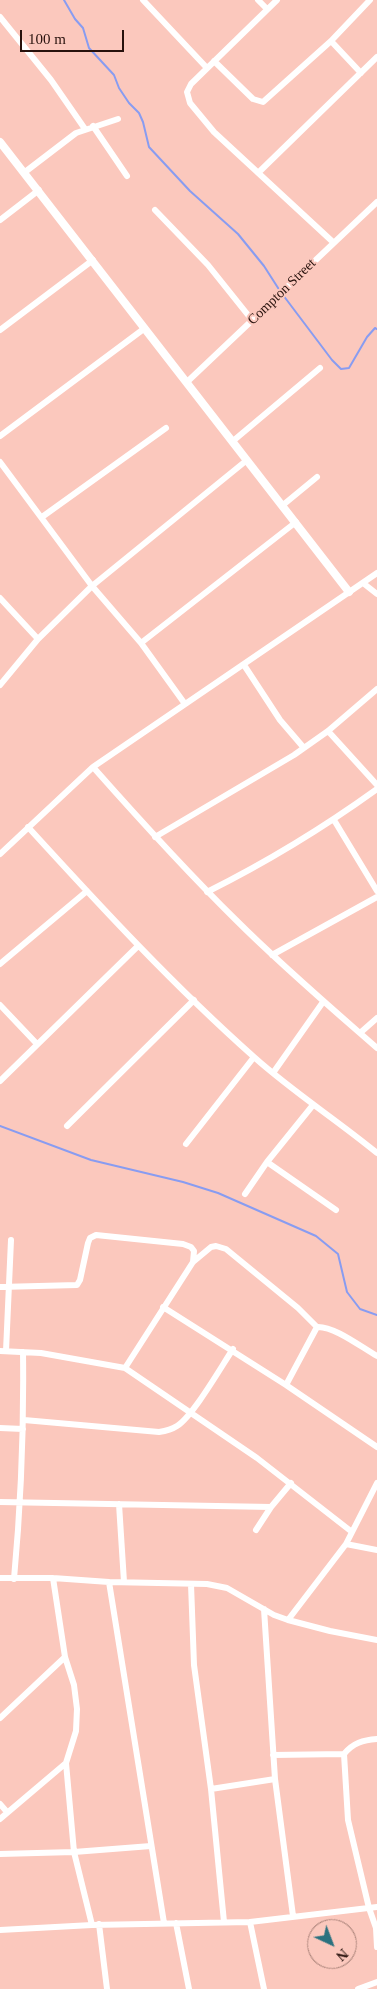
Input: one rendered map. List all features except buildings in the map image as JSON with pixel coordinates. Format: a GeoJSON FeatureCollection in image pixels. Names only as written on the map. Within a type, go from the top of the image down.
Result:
{"type":"FeatureCollection","features":[{"type":"Feature","properties":{"kind":"street"},"geometry":{"type":"LineString","coordinates":[[143,0],[207,68]]}},
{"type":"Feature","properties":{"kind":"street"},"geometry":{"type":"LineString","coordinates":[[258,0],[267,9]]}},
{"type":"Feature","properties":{"kind":"street"},"geometry":{"type":"LineString","coordinates":[[277,0],[191,84],[186,92],[190,103],[214,132],[334,243]]}},
{"type":"Feature","properties":{"kind":"street"},"geometry":{"type":"LineString","coordinates":[[214,61],[253,100],[263,102],[270,98],[331,41],[368,1]]}},
{"type":"Feature","properties":{"kind":"street"},"geometry":{"type":"LineString","coordinates":[[0,17],[51,80],[85,128]]}},
{"type":"Feature","properties":{"kind":"street"},"geometry":{"type":"LineString","coordinates":[[331,41],[361,73]]}},
{"type":"Feature","properties":{"kind":"street"},"geometry":{"type":"LineString","coordinates":[[258,173],[377,57]]}},
{"type":"Feature","properties":{"kind":"street"},"geometry":{"type":"LineString","coordinates":[[25,172],[76,133],[85,128],[118,119]]}},
{"type":"Feature","properties":{"kind":"street"},"geometry":{"type":"LineString","coordinates":[[93,126],[127,176]]}},
{"type":"Feature","properties":{"kind":"street"},"geometry":{"type":"LineString","coordinates":[[0,142],[349,592]]}},
{"type":"Feature","properties":{"kind":"street"},"geometry":{"type":"LineString","coordinates":[[0,220],[39,190]]}},
{"type":"Feature","properties":{"kind":"street","name":"Compton Street"},"geometry":{"type":"LineString","coordinates":[[187,382],[377,202]]}},
{"type":"Feature","properties":{"kind":"street"},"geometry":{"type":"LineString","coordinates":[[155,210],[208,265],[252,320]]}},
{"type":"Feature","properties":{"kind":"street"},"geometry":{"type":"LineString","coordinates":[[0,330],[93,260]]}},
{"type":"Feature","properties":{"kind":"street"},"geometry":{"type":"LineString","coordinates":[[0,436],[145,328]]}},
{"type":"Feature","properties":{"kind":"street"},"geometry":{"type":"LineString","coordinates":[[233,441],[320,368]]}},
{"type":"Feature","properties":{"kind":"street"},"geometry":{"type":"LineString","coordinates":[[42,517],[166,428]]}},
{"type":"Feature","properties":{"kind":"street"},"geometry":{"type":"LineString","coordinates":[[0,685],[38,639],[92,586],[247,460]]}},
{"type":"Feature","properties":{"kind":"street"},"geometry":{"type":"LineString","coordinates":[[0,462],[92,586],[141,644],[185,704]]}},
{"type":"Feature","properties":{"kind":"street"},"geometry":{"type":"LineString","coordinates":[[283,506],[317,477]]}},
{"type":"Feature","properties":{"kind":"street"},"geometry":{"type":"LineString","coordinates":[[141,644],[296,522]]}},
{"type":"Feature","properties":{"kind":"street"},"geometry":{"type":"LineString","coordinates":[[0,854],[93,767],[377,573]]}},
{"type":"Feature","properties":{"kind":"street"},"geometry":{"type":"LineString","coordinates":[[363,582],[377,594]]}},
{"type":"Feature","properties":{"kind":"street"},"geometry":{"type":"LineString","coordinates":[[0,598],[38,639]]}},
{"type":"Feature","properties":{"kind":"street"},"geometry":{"type":"LineString","coordinates":[[244,665],[280,720],[304,748]]}},
{"type":"Feature","properties":{"kind":"street"},"geometry":{"type":"LineString","coordinates":[[155,837],[304,748],[328,731],[377,689]]}},
{"type":"Feature","properties":{"kind":"street"},"geometry":{"type":"LineString","coordinates":[[328,731],[377,785]]}},
{"type":"Feature","properties":{"kind":"street"},"geometry":{"type":"LineString","coordinates":[[93,767],[207,892],[272,956],[377,1048]]}},
{"type":"Feature","properties":{"kind":"street"},"geometry":{"type":"LineString","coordinates":[[207,892],[252,870],[334,820],[377,789]]}},
{"type":"Feature","properties":{"kind":"street"},"geometry":{"type":"LineString","coordinates":[[334,820],[377,891]]}},
{"type":"Feature","properties":{"kind":"street"},"geometry":{"type":"LineString","coordinates":[[28,827],[138,946],[254,1057],[313,1106],[377,1153]]}},
{"type":"Feature","properties":{"kind":"street"},"geometry":{"type":"LineString","coordinates":[[0,964],[87,891]]}},
{"type":"Feature","properties":{"kind":"street"},"geometry":{"type":"LineString","coordinates":[[272,956],[377,898]]}},
{"type":"Feature","properties":{"kind":"street"},"geometry":{"type":"LineString","coordinates":[[0,1081],[138,946]]}},
{"type":"Feature","properties":{"kind":"street"},"geometry":{"type":"LineString","coordinates":[[67,1126],[194,1000]]}},
{"type":"Feature","properties":{"kind":"street"},"geometry":{"type":"LineString","coordinates":[[273,1073],[323,1002]]}},
{"type":"Feature","properties":{"kind":"street"},"geometry":{"type":"LineString","coordinates":[[0,1004],[37,1044]]}},
{"type":"Feature","properties":{"kind":"street"},"geometry":{"type":"LineString","coordinates":[[360,1033],[377,1018]]}},
{"type":"Feature","properties":{"kind":"street"},"geometry":{"type":"LineString","coordinates":[[186,1144],[254,1057]]}},
{"type":"Feature","properties":{"kind":"street"},"geometry":{"type":"LineString","coordinates":[[245,1194],[267,1162],[313,1106]]}},
{"type":"Feature","properties":{"kind":"street"},"geometry":{"type":"LineString","coordinates":[[267,1162],[336,1210]]}},
{"type":"Feature","properties":{"kind":"street"},"geometry":{"type":"LineString","coordinates":[[0,1287],[77,1285],[80,1280],[88,1243],[90,1238],[96,1235],[184,1244],[191,1247],[194,1251],[193,1262]]}},
{"type":"Feature","properties":{"kind":"street"},"geometry":{"type":"LineString","coordinates":[[11,1240],[3,1351],[41,1353],[124,1368],[191,1412],[291,1483],[352,1532]]}},
{"type":"Feature","properties":{"kind":"street"},"geometry":{"type":"LineString","coordinates":[[124,1368],[193,1262],[211,1247],[226,1248],[298,1308],[317,1327]]}},
{"type":"Feature","properties":{"kind":"street"},"geometry":{"type":"LineString","coordinates":[[163,1307],[286,1384],[377,1447]]}},
{"type":"Feature","properties":{"kind":"street"},"geometry":{"type":"LineString","coordinates":[[317,1327],[324,1326],[335,1331],[377,1356]]}},
{"type":"Feature","properties":{"kind":"street"},"geometry":{"type":"LineString","coordinates":[[286,1384],[317,1327]]}},
{"type":"Feature","properties":{"kind":"street"},"geometry":{"type":"LineString","coordinates":[[24,1420],[159,1432],[171,1430],[180,1425],[191,1412],[232,1349]]}},
{"type":"Feature","properties":{"kind":"street"},"geometry":{"type":"LineString","coordinates":[[14,1578],[21,1501],[24,1420],[23,1352]]}},
{"type":"Feature","properties":{"kind":"street"},"geometry":{"type":"LineString","coordinates":[[0,1428],[23,1429]]}},
{"type":"Feature","properties":{"kind":"street"},"geometry":{"type":"LineString","coordinates":[[256,1530],[271,1507],[291,1483]]}},
{"type":"Feature","properties":{"kind":"street"},"geometry":{"type":"LineString","coordinates":[[288,1620],[346,1544],[377,1483]]}},
{"type":"Feature","properties":{"kind":"street"},"geometry":{"type":"LineString","coordinates":[[0,1502],[271,1507]]}},
{"type":"Feature","properties":{"kind":"street"},"geometry":{"type":"LineString","coordinates":[[119,1504],[124,1582]]}},
{"type":"Feature","properties":{"kind":"street"},"geometry":{"type":"LineString","coordinates":[[346,1544],[377,1550]]}},
{"type":"Feature","properties":{"kind":"street"},"geometry":{"type":"LineString","coordinates":[[0,1578],[53,1578],[109,1582],[207,1584],[227,1588],[288,1620],[330,1631],[377,1640]]}},
{"type":"Feature","properties":{"kind":"street"},"geometry":{"type":"LineString","coordinates":[[53,1578],[65,1657],[74,1685],[77,1709],[76,1731],[66,1763],[74,1852],[96,1924],[107,1989]]}},
{"type":"Feature","properties":{"kind":"street"},"geometry":{"type":"LineString","coordinates":[[109,1582],[164,1923]]}},
{"type":"Feature","properties":{"kind":"street"},"geometry":{"type":"LineString","coordinates":[[191,1584],[194,1665],[210,1789],[224,1922]]}},
{"type":"Feature","properties":{"kind":"street"},"geometry":{"type":"LineString","coordinates":[[264,1609],[275,1779],[293,1916]]}},
{"type":"Feature","properties":{"kind":"street"},"geometry":{"type":"LineString","coordinates":[[0,1718],[65,1657]]}},
{"type":"Feature","properties":{"kind":"street"},"geometry":{"type":"LineString","coordinates":[[377,1739],[361,1741],[351,1745],[344,1754],[348,1820],[369,1908],[376,1928],[377,1947]]}},
{"type":"Feature","properties":{"kind":"street"},"geometry":{"type":"LineString","coordinates":[[273,1755],[344,1754]]}},
{"type":"Feature","properties":{"kind":"street"},"geometry":{"type":"LineString","coordinates":[[0,1819],[66,1763]]}},
{"type":"Feature","properties":{"kind":"street"},"geometry":{"type":"LineString","coordinates":[[210,1789],[275,1779]]}},
{"type":"Feature","properties":{"kind":"street"},"geometry":{"type":"LineString","coordinates":[[0,1804],[7,1812]]}},
{"type":"Feature","properties":{"kind":"street"},"geometry":{"type":"LineString","coordinates":[[0,1854],[74,1852],[151,1846]]}},
{"type":"Feature","properties":{"kind":"street"},"geometry":{"type":"LineString","coordinates":[[0,1930],[96,1924],[250,1922],[377,1907]]}},
{"type":"Feature","properties":{"kind":"street"},"geometry":{"type":"LineString","coordinates":[[250,1922],[264,1989]]}},
{"type":"Feature","properties":{"kind":"street"},"geometry":{"type":"LineString","coordinates":[[176,1923],[189,1989]]}},
{"type":"Feature","properties":{"kind":"street"},"geometry":{"type":"LineString","coordinates":[[358,1989],[377,1982]]}},
{"type":"Feature","properties":{"kind":"waterway"},"geometry":{"type":"LineString","coordinates":[[64,0],[75,19],[83,28],[89,48],[114,75],[119,88],[129,103],[139,113],[149,147],[190,191],[238,234],[264,266],[280,291]]}},
{"type":"Feature","properties":{"kind":"waterway"},"geometry":{"type":"LineString","coordinates":[[283,295],[332,360],[341,369],[349,368],[367,337],[375,328],[377,329]]}},
{"type":"Feature","properties":{"kind":"waterway"},"geometry":{"type":"LineString","coordinates":[[0,1126],[91,1160],[183,1182],[218,1193],[316,1236],[338,1254],[347,1292],[360,1309],[377,1315]]}}]}
